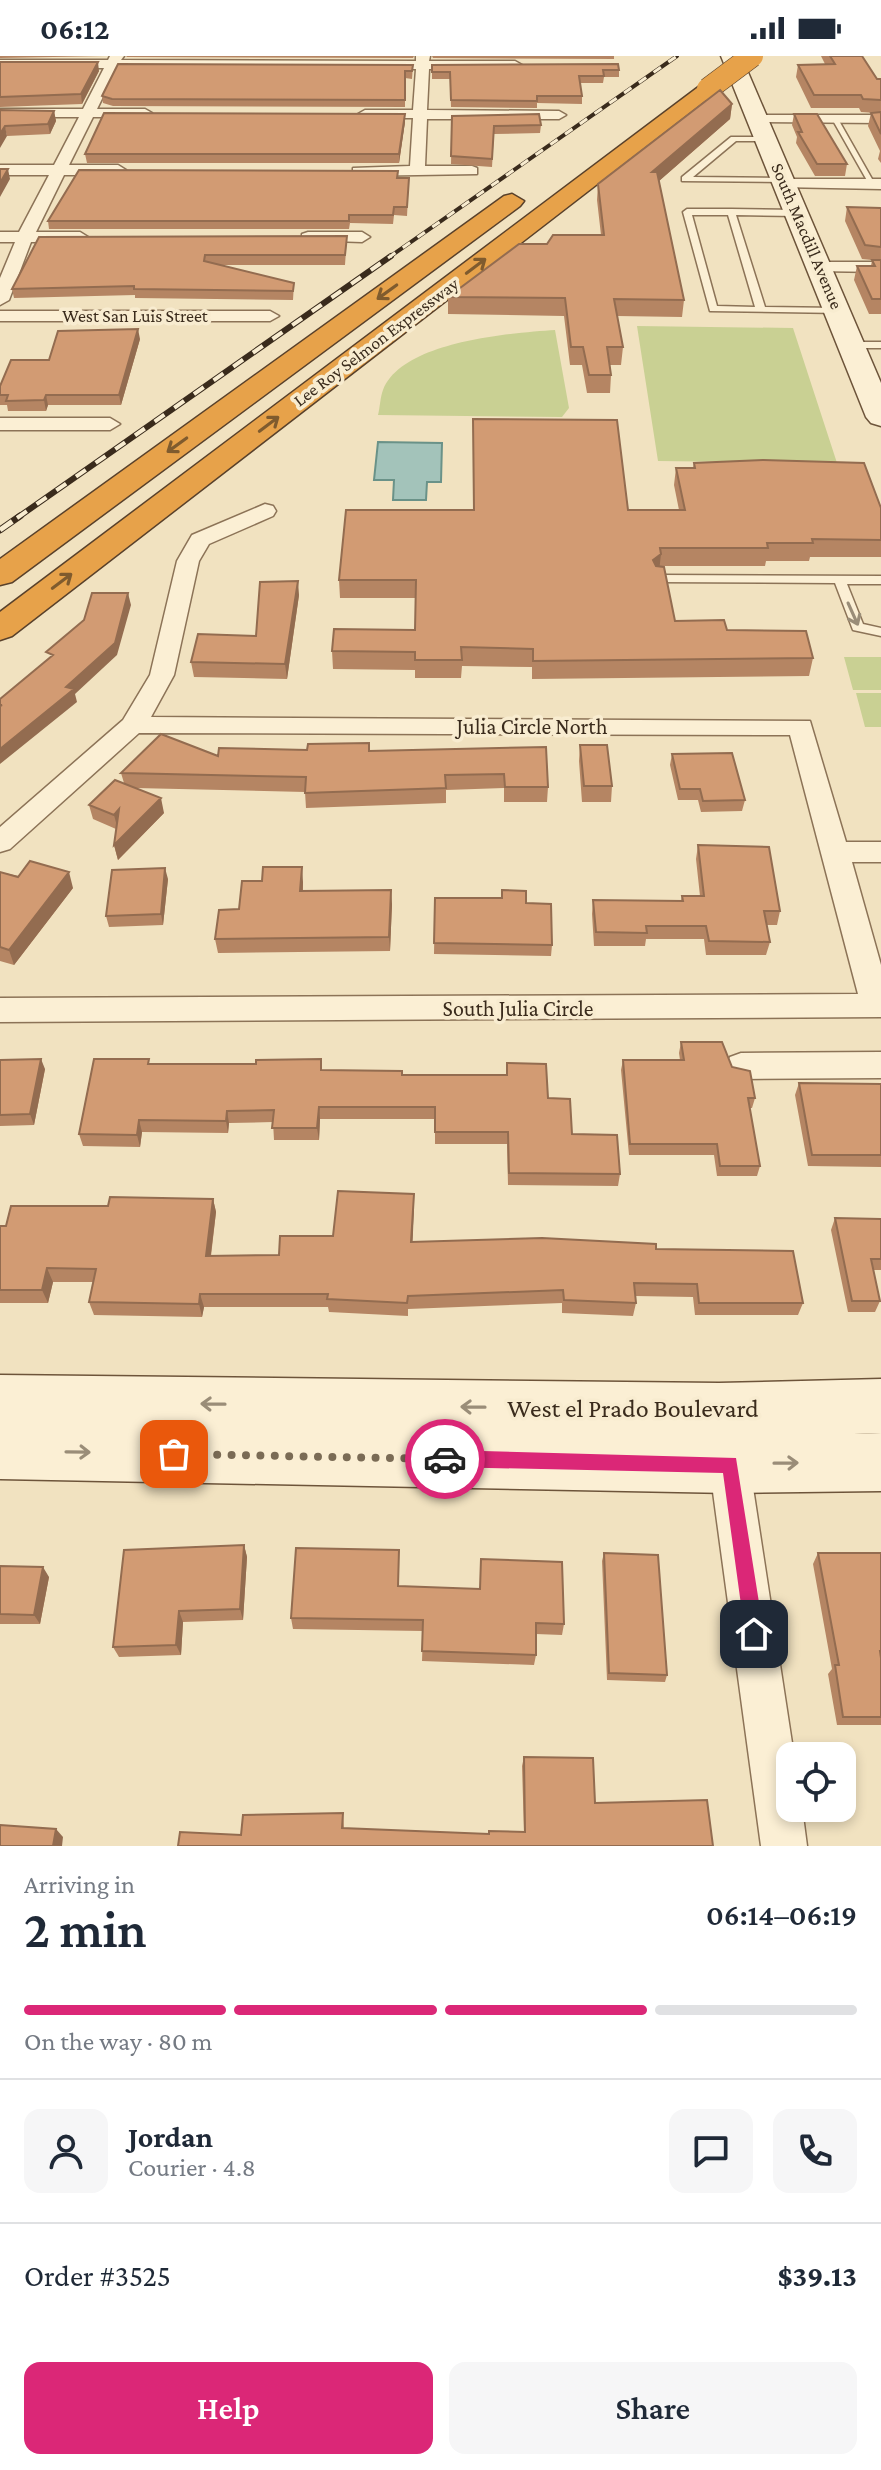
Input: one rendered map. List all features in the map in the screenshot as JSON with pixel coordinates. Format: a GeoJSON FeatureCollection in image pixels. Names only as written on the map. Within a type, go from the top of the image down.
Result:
{"type":"FeatureCollection","features":[{"type":"Feature","properties":{"kind":"highway","name":"Lee Roy Selmon Expressway"},"geometry":{"type":"LineString","coordinates":[[649,101],[752,56]]}},
{"type":"Feature","properties":{"kind":"highway","name":"Lee Roy Selmon Expressway"},"geometry":{"type":"LineString","coordinates":[[0,629],[704,77]]}},
{"type":"Feature","properties":{"kind":"highway","name":"Lee Roy Selmon Expressway"},"geometry":{"type":"LineString","coordinates":[[0,575],[536,184]]}},
{"type":"Feature","properties":{"kind":"street","name":"South Macdill Avenue"},"geometry":{"type":"LineString","coordinates":[[731,56],[881,417]]}},
{"type":"Feature","properties":{"kind":"street"},"geometry":{"type":"LineString","coordinates":[[0,300],[25,237],[115,60]]}},
{"type":"Feature","properties":{"kind":"street"},"geometry":{"type":"LineString","coordinates":[[0,64],[115,60],[423,60],[534,65]]}},
{"type":"Feature","properties":{"kind":"street"},"geometry":{"type":"LineString","coordinates":[[417,171],[423,60]]}},
{"type":"Feature","properties":{"kind":"street"},"geometry":{"type":"LineString","coordinates":[[0,113],[167,113]]}},
{"type":"Feature","properties":{"kind":"street"},"geometry":{"type":"LineString","coordinates":[[357,114],[559,115]]}},
{"type":"Feature","properties":{"kind":"street"},"geometry":{"type":"LineString","coordinates":[[762,129],[834,119],[881,119]]}},
{"type":"Feature","properties":{"kind":"street"},"geometry":{"type":"LineString","coordinates":[[0,170],[137,170]]}},
{"type":"Feature","properties":{"kind":"street"},"geometry":{"type":"LineString","coordinates":[[339,171],[472,171]]}},
{"type":"Feature","properties":{"kind":"street"},"geometry":{"type":"LineString","coordinates":[[784,182],[877,184]]}},
{"type":"Feature","properties":{"kind":"street"},"geometry":{"type":"LineString","coordinates":[[0,237],[102,237]]}},
{"type":"Feature","properties":{"kind":"street"},"geometry":{"type":"LineString","coordinates":[[286,237],[362,237]]}},
{"type":"Feature","properties":{"kind":"street"},"geometry":{"type":"LineString","coordinates":[[821,267],[881,267]]}},
{"type":"Feature","properties":{"kind":"street","name":"West San Luis Street"},"geometry":{"type":"LineString","coordinates":[[0,316],[270,316]]}},
{"type":"Feature","properties":{"kind":"street"},"geometry":{"type":"LineString","coordinates":[[0,424],[110,424]]}},
{"type":"Feature","properties":{"kind":"street"},"geometry":{"type":"LineString","coordinates":[[0,842],[133,725],[162,675],[188,561],[200,540],[265,511]]}},
{"type":"Feature","properties":{"kind":"street","name":"Julia Circle North"},"geometry":{"type":"LineString","coordinates":[[133,725],[801,727],[834,852]]}},
{"type":"Feature","properties":{"kind":"street"},"geometry":{"type":"LineString","coordinates":[[834,852],[881,852]]}},
{"type":"Feature","properties":{"kind":"street","name":"South Julia Circle"},"geometry":{"type":"LineString","coordinates":[[0,1010],[877,1006],[834,852]]}},
{"type":"Feature","properties":{"kind":"street"},"geometry":{"type":"LineString","coordinates":[[741,1066],[881,1065]]}},
{"type":"Feature","properties":{"kind":"street","name":"West el Prado Boulevard"},"geometry":{"type":"LineString","coordinates":[[12,1427],[881,1406]]}},
{"type":"Feature","properties":{"kind":"street"},"geometry":{"type":"LineString","coordinates":[[719,1410],[730,1464],[784,1846]]}},
{"type":"Feature","properties":{"kind":"street","name":"West el Prado Boulevard"},"geometry":{"type":"LineString","coordinates":[[12,1427],[730,1464],[881,1462]]}},
{"type":"Feature","properties":{"kind":"lane"},"geometry":{"type":"LineString","coordinates":[[834,119],[877,184]]}},
{"type":"Feature","properties":{"kind":"lane"},"geometry":{"type":"LineString","coordinates":[[762,129],[734,139],[685,179],[784,182]]}},
{"type":"Feature","properties":{"kind":"lane"},"geometry":{"type":"LineString","coordinates":[[798,213],[687,212],[713,309],[838,311]]}},
{"type":"Feature","properties":{"kind":"lane"},"geometry":{"type":"LineString","coordinates":[[731,212],[761,310]]}},
{"type":"Feature","properties":{"kind":"lane"},"geometry":{"type":"LineString","coordinates":[[852,345],[881,345]]}},
{"type":"Feature","properties":{"kind":"lane"},"geometry":{"type":"LineString","coordinates":[[660,579],[881,580]]}},
{"type":"Feature","properties":{"kind":"lane"},"geometry":{"type":"LineString","coordinates":[[839,579],[858,627],[881,632]]}},
{"type":"Feature","properties":{"kind":"green space"},"geometry":{"type":"Polygon","coordinates":[[[637,326],[793,328],[837,463],[658,461],[637,326]]]}},
{"type":"Feature","properties":{"kind":"green space"},"geometry":{"type":"Polygon","coordinates":[[[555,330],[569,408],[562,417],[378,415],[383,390],[394,373],[412,360],[434,350],[486,337],[555,330]]]}},
{"type":"Feature","properties":{"kind":"green space"},"geometry":{"type":"Polygon","coordinates":[[[844,657],[881,657],[881,690],[853,690],[844,657]]]}},
{"type":"Feature","properties":{"kind":"green space"},"geometry":{"type":"Polygon","coordinates":[[[856,693],[881,693],[881,727],[865,727],[856,693]]]}},
{"type":"Feature","properties":{"kind":"water"},"geometry":{"type":"Polygon","coordinates":[[[378,442],[442,443],[441,482],[427,482],[426,500],[393,500],[394,480],[374,480],[378,442]]]}},
{"type":"Feature","properties":{"kind":"building"},"geometry":{"type":"Polygon","coordinates":[[[830,56],[862,56],[877,79],[881,79],[881,100],[863,99],[861,95],[814,95],[798,65],[835,64],[830,56]]]}},
{"type":"Feature","properties":{"kind":"building"},"geometry":{"type":"Polygon","coordinates":[[[0,62],[98,62],[81,94],[0,97],[0,62]]]}},
{"type":"Feature","properties":{"kind":"building"},"geometry":{"type":"Polygon","coordinates":[[[118,64],[413,65],[412,71],[405,71],[405,100],[112,99],[102,96],[118,64]]]}},
{"type":"Feature","properties":{"kind":"building"},"geometry":{"type":"Polygon","coordinates":[[[618,64],[619,70],[603,70],[604,76],[579,76],[582,96],[537,96],[537,101],[451,100],[450,72],[432,72],[432,65],[618,64]]]}},
{"type":"Feature","properties":{"kind":"building"},"geometry":{"type":"Polygon","coordinates":[[[720,90],[732,104],[652,172],[657,172],[684,300],[614,299],[623,347],[607,347],[611,375],[589,375],[583,347],[571,347],[565,298],[448,297],[519,244],[547,244],[553,235],[604,235],[598,184],[720,90]]]}},
{"type":"Feature","properties":{"kind":"building"},"geometry":{"type":"Polygon","coordinates":[[[0,110],[54,111],[48,124],[5,126],[0,134],[0,110]]]}},
{"type":"Feature","properties":{"kind":"building"},"geometry":{"type":"Polygon","coordinates":[[[881,112],[881,134],[871,113],[881,112]]]}},
{"type":"Feature","properties":{"kind":"building"},"geometry":{"type":"Polygon","coordinates":[[[104,113],[405,114],[399,154],[85,154],[104,113]]]}},
{"type":"Feature","properties":{"kind":"building"},"geometry":{"type":"Polygon","coordinates":[[[539,114],[541,125],[494,126],[492,159],[451,156],[452,116],[539,114]]]}},
{"type":"Feature","properties":{"kind":"building"},"geometry":{"type":"Polygon","coordinates":[[[794,114],[817,114],[847,164],[817,164],[798,132],[802,132],[794,114]]]}},
{"type":"Feature","properties":{"kind":"building"},"geometry":{"type":"Polygon","coordinates":[[[0,169],[8,169],[0,183],[0,169]]]}},
{"type":"Feature","properties":{"kind":"building"},"geometry":{"type":"Polygon","coordinates":[[[79,170],[398,171],[397,178],[409,178],[407,207],[394,207],[393,215],[349,215],[349,221],[48,221],[79,170]]]}},
{"type":"Feature","properties":{"kind":"building"},"geometry":{"type":"Polygon","coordinates":[[[847,207],[881,208],[881,247],[865,245],[847,207]]]}},
{"type":"Feature","properties":{"kind":"building"},"geometry":{"type":"Polygon","coordinates":[[[347,236],[345,255],[205,255],[204,261],[294,283],[293,291],[134,289],[134,286],[12,289],[39,237],[347,236]]]}},
{"type":"Feature","properties":{"kind":"building"},"geometry":{"type":"Polygon","coordinates":[[[872,260],[881,260],[881,299],[872,299],[857,266],[875,266],[872,260]]]}},
{"type":"Feature","properties":{"kind":"building"},"geometry":{"type":"Polygon","coordinates":[[[138,329],[119,395],[46,395],[44,400],[6,401],[8,395],[0,395],[0,386],[11,360],[49,360],[58,331],[138,329]]]}},
{"type":"Feature","properties":{"kind":"building"},"geometry":{"type":"Polygon","coordinates":[[[473,419],[617,420],[628,510],[685,510],[676,468],[695,468],[694,463],[763,460],[864,463],[881,508],[881,540],[812,539],[813,543],[767,543],[768,548],[660,548],[661,554],[653,560],[656,566],[664,567],[675,621],[724,620],[727,630],[806,631],[813,658],[533,661],[533,649],[461,647],[462,660],[415,660],[415,652],[332,651],[334,629],[415,630],[416,580],[339,580],[346,510],[474,510],[473,419]]]}},
{"type":"Feature","properties":{"kind":"building"},"geometry":{"type":"Polygon","coordinates":[[[298,581],[285,664],[191,662],[198,634],[256,636],[260,582],[298,581]]]}},
{"type":"Feature","properties":{"kind":"building"},"geometry":{"type":"Polygon","coordinates":[[[92,593],[128,593],[115,643],[66,687],[74,689],[0,749],[0,699],[53,655],[46,652],[84,620],[92,593]]]}},
{"type":"Feature","properties":{"kind":"building"},"geometry":{"type":"Polygon","coordinates":[[[161,734],[218,756],[219,748],[307,750],[308,744],[369,743],[369,751],[546,747],[548,787],[505,787],[504,774],[445,775],[446,788],[305,793],[306,777],[121,773],[161,734]]]}},
{"type":"Feature","properties":{"kind":"building"},"geometry":{"type":"Polygon","coordinates":[[[580,745],[607,745],[612,786],[584,786],[580,745]]]}},
{"type":"Feature","properties":{"kind":"building"},"geometry":{"type":"Polygon","coordinates":[[[732,753],[745,800],[703,801],[700,789],[680,789],[672,754],[732,753]]]}},
{"type":"Feature","properties":{"kind":"building"},"geometry":{"type":"Polygon","coordinates":[[[115,780],[161,798],[114,845],[119,809],[114,815],[89,805],[115,780]]]}},
{"type":"Feature","properties":{"kind":"building"},"geometry":{"type":"Polygon","coordinates":[[[698,845],[769,847],[780,911],[764,911],[770,942],[709,941],[706,926],[646,926],[647,933],[596,932],[593,900],[683,901],[682,896],[704,896],[698,845]]]}},
{"type":"Feature","properties":{"kind":"building"},"geometry":{"type":"Polygon","coordinates":[[[30,861],[69,872],[9,950],[0,947],[0,872],[18,877],[30,861]]]}},
{"type":"Feature","properties":{"kind":"building"},"geometry":{"type":"Polygon","coordinates":[[[263,867],[302,867],[300,891],[391,890],[389,937],[215,939],[219,910],[239,909],[242,881],[262,881],[263,867]]]}},
{"type":"Feature","properties":{"kind":"building"},"geometry":{"type":"Polygon","coordinates":[[[165,868],[161,914],[106,916],[112,870],[165,868]]]}},
{"type":"Feature","properties":{"kind":"building"},"geometry":{"type":"Polygon","coordinates":[[[502,890],[526,891],[526,903],[551,904],[552,945],[434,943],[435,898],[502,898],[502,890]]]}},
{"type":"Feature","properties":{"kind":"building"},"geometry":{"type":"Polygon","coordinates":[[[681,1042],[722,1042],[732,1067],[750,1071],[755,1098],[748,1098],[760,1166],[720,1166],[717,1144],[630,1144],[623,1060],[684,1060],[681,1042]]]}},
{"type":"Feature","properties":{"kind":"building"},"geometry":{"type":"Polygon","coordinates":[[[41,1059],[30,1114],[0,1115],[0,1060],[41,1059]]]}},
{"type":"Feature","properties":{"kind":"building"},"geometry":{"type":"Polygon","coordinates":[[[94,1059],[149,1059],[148,1064],[256,1064],[256,1060],[321,1059],[321,1070],[402,1071],[402,1075],[507,1075],[507,1063],[546,1064],[548,1098],[570,1099],[572,1134],[617,1135],[620,1174],[509,1173],[508,1132],[435,1132],[435,1107],[319,1107],[317,1128],[272,1128],[274,1110],[227,1111],[226,1121],[139,1120],[137,1135],[79,1134],[94,1059]]]}},
{"type":"Feature","properties":{"kind":"building"},"geometry":{"type":"Polygon","coordinates":[[[799,1083],[881,1084],[881,1155],[812,1155],[799,1083]]]}},
{"type":"Feature","properties":{"kind":"building"},"geometry":{"type":"Polygon","coordinates":[[[338,1191],[414,1194],[411,1242],[542,1238],[656,1244],[656,1249],[793,1251],[803,1303],[699,1303],[697,1284],[634,1283],[636,1303],[564,1300],[563,1290],[408,1296],[407,1303],[327,1299],[328,1294],[200,1294],[199,1304],[89,1302],[96,1269],[47,1268],[42,1290],[0,1290],[0,1226],[6,1226],[11,1206],[108,1206],[110,1197],[213,1199],[206,1256],[279,1255],[280,1236],[333,1236],[338,1191]]]}},
{"type":"Feature","properties":{"kind":"building"},"geometry":{"type":"Polygon","coordinates":[[[835,1218],[881,1219],[881,1259],[871,1259],[880,1301],[852,1301],[835,1218]]]}},
{"type":"Feature","properties":{"kind":"building"},"geometry":{"type":"Polygon","coordinates":[[[244,1545],[240,1609],[179,1611],[176,1645],[113,1647],[124,1550],[244,1545]]]}},
{"type":"Feature","properties":{"kind":"building"},"geometry":{"type":"Polygon","coordinates":[[[296,1548],[399,1550],[398,1586],[480,1589],[481,1559],[562,1562],[564,1624],[536,1623],[536,1655],[422,1651],[423,1620],[291,1618],[296,1548]]]}},
{"type":"Feature","properties":{"kind":"building"},"geometry":{"type":"Polygon","coordinates":[[[604,1553],[658,1555],[667,1675],[609,1673],[604,1553]]]}},
{"type":"Feature","properties":{"kind":"building"},"geometry":{"type":"Polygon","coordinates":[[[818,1553],[881,1553],[881,1717],[843,1717],[835,1665],[839,1665],[818,1553]]]}},
{"type":"Feature","properties":{"kind":"building"},"geometry":{"type":"Polygon","coordinates":[[[0,1566],[43,1567],[34,1615],[0,1614],[0,1566]]]}},
{"type":"Feature","properties":{"kind":"building"},"geometry":{"type":"Polygon","coordinates":[[[524,1757],[593,1758],[595,1803],[707,1800],[713,1846],[178,1846],[180,1832],[241,1835],[243,1815],[343,1813],[342,1828],[489,1834],[489,1831],[525,1832],[524,1757]]]}},
{"type":"Feature","properties":{"kind":"building"},"geometry":{"type":"Polygon","coordinates":[[[0,1825],[56,1829],[53,1846],[0,1846],[0,1825]]]}},
{"type":"Feature","properties":{"kind":"railway"},"geometry":{"type":"LineString","coordinates":[[388,258],[677,56]]}},
{"type":"Feature","properties":{"kind":"railway"},"geometry":{"type":"LineString","coordinates":[[17,518],[391,256]]}},
{"type":"Feature","properties":{"kind":"railway"},"geometry":{"type":"LineString","coordinates":[[0,530],[20,516]]}},
{"type":"Feature","properties":{"kind":"way so far"},"geometry":{"type":"LineString","coordinates":[[174,1454],[445,1459]]}},
{"type":"Feature","properties":{"kind":"route"},"geometry":{"type":"LineString","coordinates":[[445,1459],[730,1464],[754,1634]]}}]}
